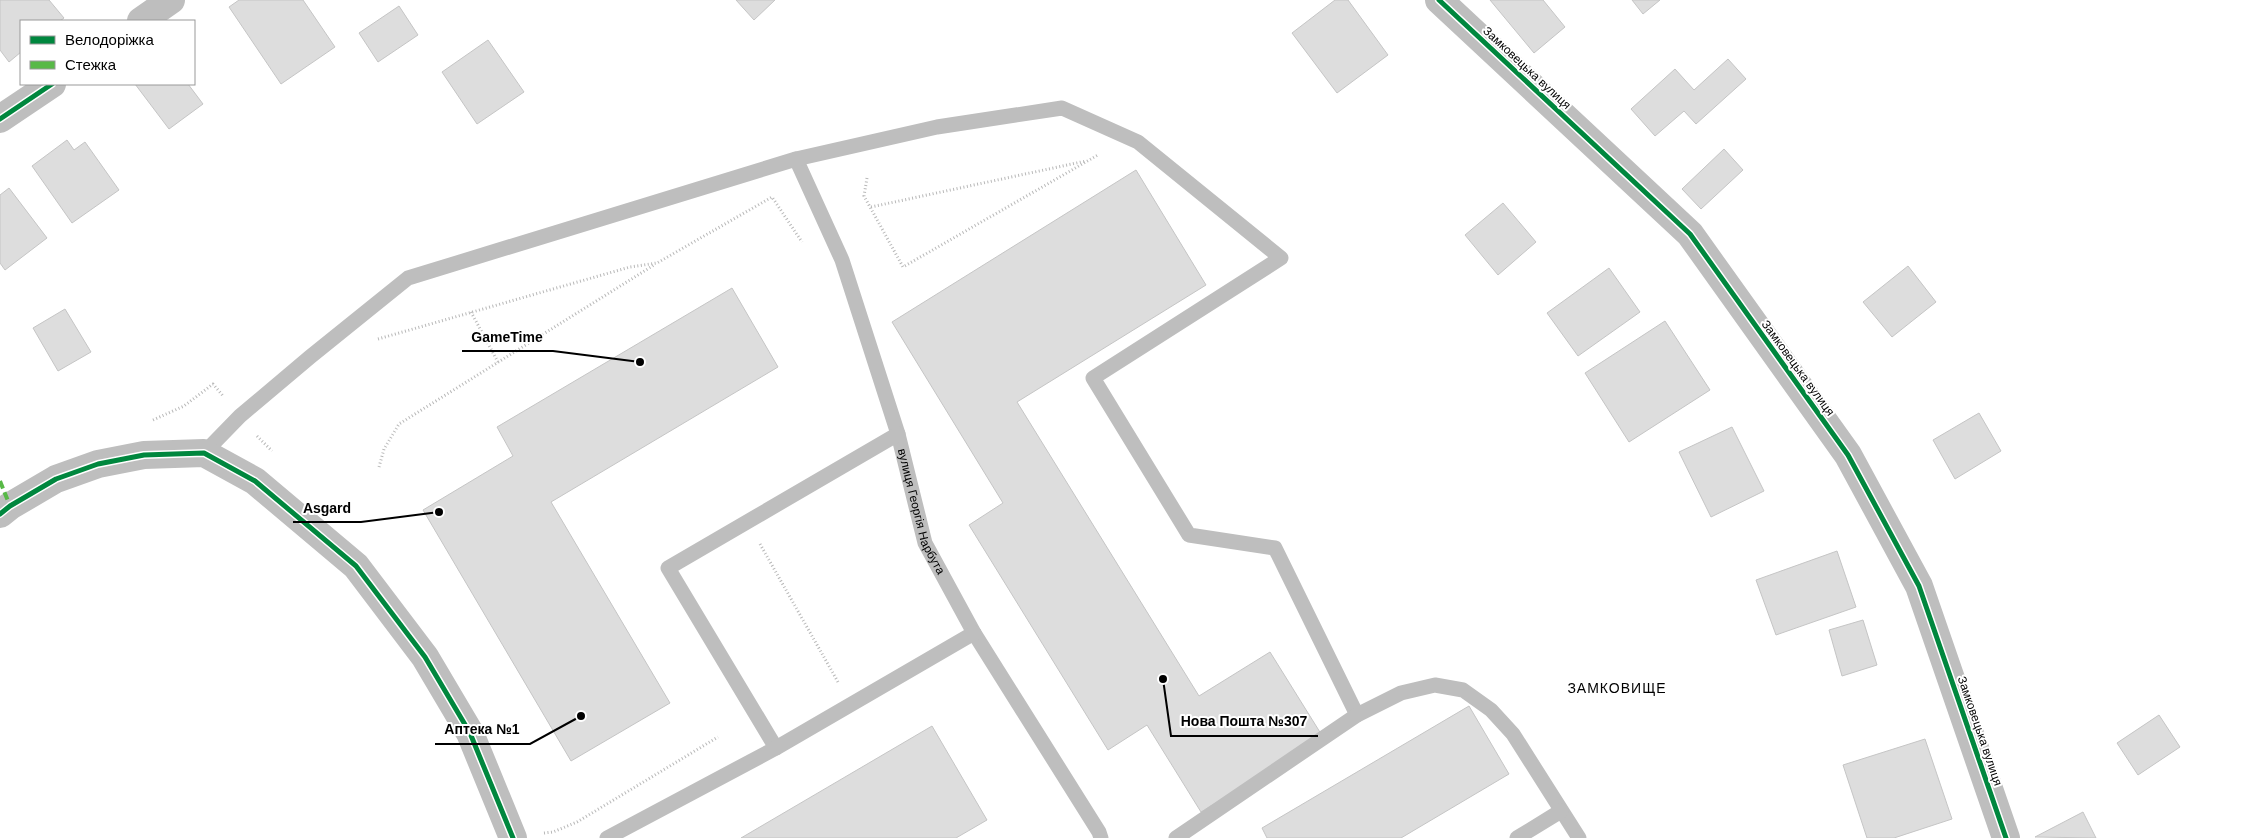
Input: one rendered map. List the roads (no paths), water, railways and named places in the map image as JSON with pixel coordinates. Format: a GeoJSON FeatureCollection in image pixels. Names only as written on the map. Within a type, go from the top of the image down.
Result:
{"type":"FeatureCollection","features":[{"type":"Feature","properties":{"kind":"street"},"geometry":{"type":"LineString","coordinates":[[142,20],[171,0]]}},
{"type":"Feature","properties":{"kind":"street","name":"Замковецька вулиця"},"geometry":{"type":"LineString","coordinates":[[1439,0],[1690,234],[1848,455],[1918,586],[2006,838]]}},
{"type":"Feature","properties":{"kind":"street"},"geometry":{"type":"LineString","coordinates":[[0,119],[51,85]]}},
{"type":"Feature","properties":{"kind":"street"},"geometry":{"type":"LineString","coordinates":[[0,514],[56,479],[98,464],[144,455],[204,454],[255,480],[356,566],[430,665],[470,733],[524,836]]}},
{"type":"Feature","properties":{"kind":"lane"},"geometry":{"type":"LineString","coordinates":[[204,454],[240,416],[408,278],[796,159],[936,127],[1062,108],[1138,142],[1281,258],[1093,378],[1188,535],[1275,548],[1357,715]]}},
{"type":"Feature","properties":{"kind":"lane","name":"вулиця Георгія Нарбута"},"geometry":{"type":"LineString","coordinates":[[796,159],[842,260],[898,434],[925,543],[974,633],[1096,836]]}},
{"type":"Feature","properties":{"kind":"lane"},"geometry":{"type":"LineString","coordinates":[[776,748],[668,568],[898,434]]}},
{"type":"Feature","properties":{"kind":"lane"},"geometry":{"type":"LineString","coordinates":[[607,838],[776,748],[974,633]]}},
{"type":"Feature","properties":{"kind":"lane"},"geometry":{"type":"LineString","coordinates":[[1176,838],[1357,715],[1400,693],[1434,685],[1463,690],[1491,710],[1513,734],[1579,838]]}},
{"type":"Feature","properties":{"kind":"lane"},"geometry":{"type":"LineString","coordinates":[[1517,838],[1561,811]]}},
{"type":"Feature","properties":{"kind":"place","name":"GameTime"},"geometry":{"type":"Point","coordinates":[640,362]}},
{"type":"Feature","properties":{"kind":"place","name":"Asgard"},"geometry":{"type":"Point","coordinates":[439,512]}},
{"type":"Feature","properties":{"kind":"place","name":"Нова Пошта №307"},"geometry":{"type":"Point","coordinates":[1163,679]}},
{"type":"Feature","properties":{"kind":"place","name":"Аптека №1"},"geometry":{"type":"Point","coordinates":[581,716]}},
{"type":"Feature","properties":{"kind":"district","name":"ЗАМКОВИЩЕ"},"geometry":{"type":"Point","coordinates":[1617,688]}}]}
